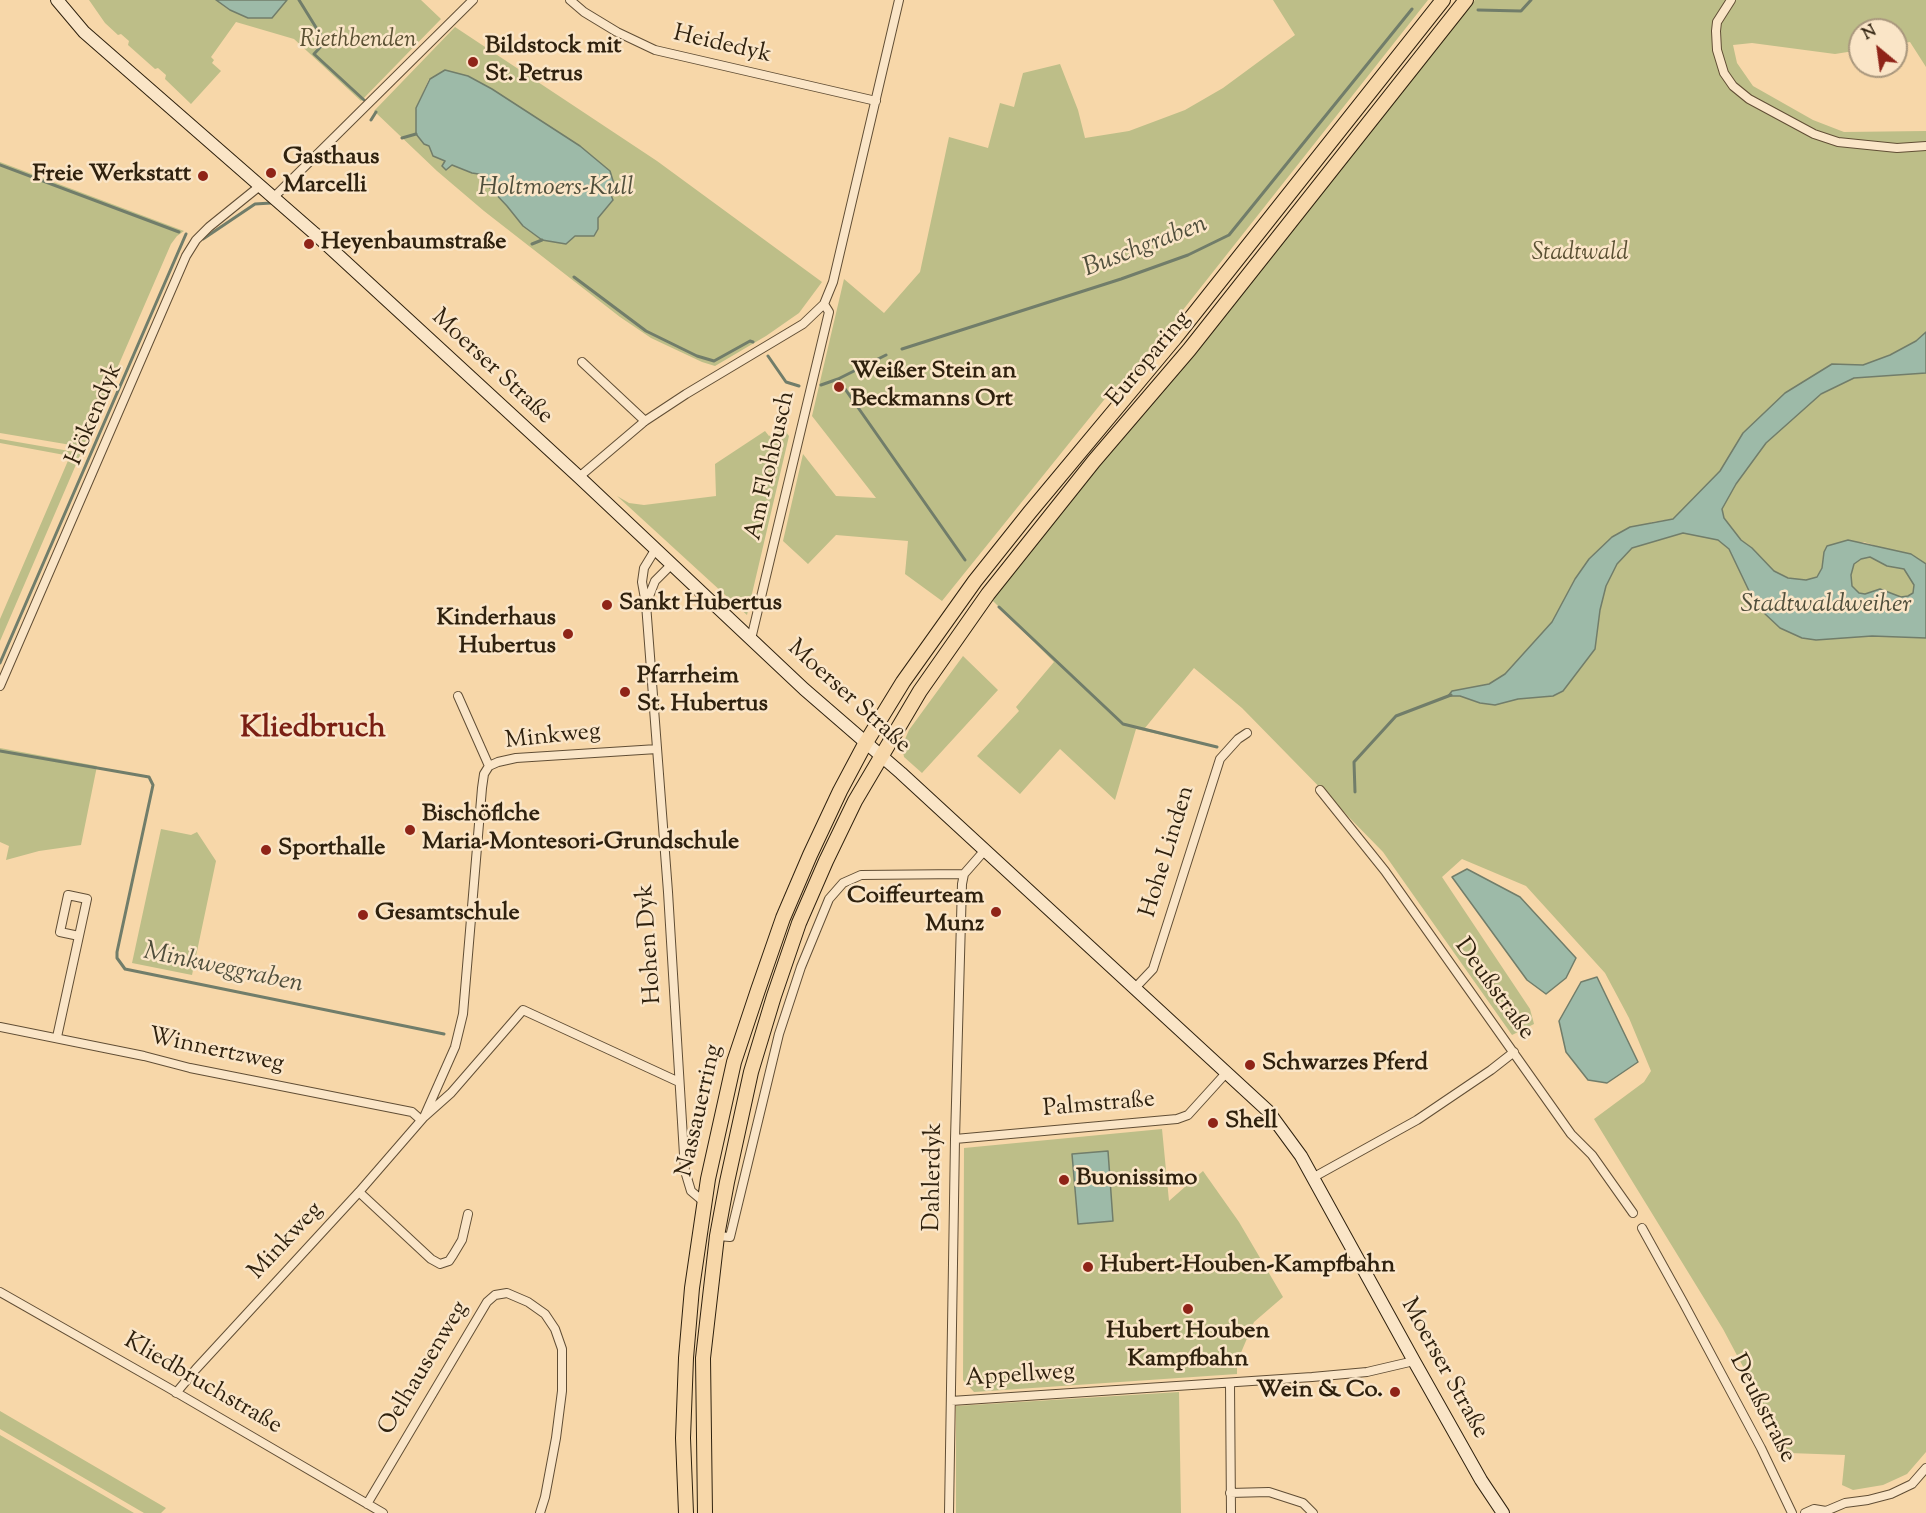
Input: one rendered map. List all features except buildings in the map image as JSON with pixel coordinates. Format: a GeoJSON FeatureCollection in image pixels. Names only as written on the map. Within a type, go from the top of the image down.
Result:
{"type":"FeatureCollection","features":[{"type":"Feature","properties":{"kind":"main road","name":"Moerser Straße"},"geometry":{"type":"LineString","coordinates":[[57,0],[84,32],[261,185],[579,477],[751,639],[985,850],[1268,1112],[1286,1133],[1314,1177],[1414,1361],[1481,1480],[1503,1513]]}},
{"type":"Feature","properties":{"kind":"main road","name":"Europaring"},"geometry":{"type":"LineString","coordinates":[[866,744],[903,682],[975,581],[1204,303],[1443,0]]}},
{"type":"Feature","properties":{"kind":"main road","name":"Europaring"},"geometry":{"type":"LineString","coordinates":[[881,757],[920,691],[988,594],[1057,507],[1234,294],[1466,0]]}},
{"type":"Feature","properties":{"kind":"main road","name":"Nassauerring"},"geometry":{"type":"LineString","coordinates":[[686,1513],[683,1438],[692,1288],[704,1202],[734,1062],[783,918],[810,855],[866,744]]}},
{"type":"Feature","properties":{"kind":"main road","name":"Nassauerring"},"geometry":{"type":"LineString","coordinates":[[705,1513],[703,1358],[751,1072],[799,923],[855,801],[881,757]]}},
{"type":"Feature","properties":{"kind":"street"},"geometry":{"type":"LineString","coordinates":[[274,197],[473,0]]}},
{"type":"Feature","properties":{"kind":"street","name":"Heidedyk"},"geometry":{"type":"LineString","coordinates":[[570,0],[584,12],[617,32],[655,50],[876,101]]}},
{"type":"Feature","properties":{"kind":"street","name":"Am Flohbusch"},"geometry":{"type":"LineString","coordinates":[[579,477],[645,421],[803,324],[824,304],[833,282],[899,0]]}},
{"type":"Feature","properties":{"kind":"street"},"geometry":{"type":"LineString","coordinates":[[1731,0],[1718,22],[1717,50],[1724,73],[1733,86],[1749,99],[1814,134],[1838,142],[1897,148],[1926,146]]}},
{"type":"Feature","properties":{"kind":"street","name":"Hökendyk"},"geometry":{"type":"LineString","coordinates":[[0,686],[186,256],[196,240],[209,227],[261,185]]}},
{"type":"Feature","properties":{"kind":"street","name":"Am Flohbusch"},"geometry":{"type":"LineString","coordinates":[[751,639],[829,312],[824,304]]}},
{"type":"Feature","properties":{"kind":"street"},"geometry":{"type":"LineString","coordinates":[[582,362],[645,421]]}},
{"type":"Feature","properties":{"kind":"street","name":"Hohen Dyk"},"geometry":{"type":"LineString","coordinates":[[655,550],[644,567],[642,582],[646,604],[657,749],[685,1171],[691,1191],[704,1202]]}},
{"type":"Feature","properties":{"kind":"street","name":"Hohen Dyk"},"geometry":{"type":"LineString","coordinates":[[646,604],[656,580],[671,565]]}},
{"type":"Feature","properties":{"kind":"street"},"geometry":{"type":"LineString","coordinates":[[458,696],[489,766]]}},
{"type":"Feature","properties":{"kind":"street","name":"Hohe Linden"},"geometry":{"type":"LineString","coordinates":[[1135,988],[1153,969],[1220,759],[1238,739],[1247,733]]}},
{"type":"Feature","properties":{"kind":"street","name":"Minkweg"},"geometry":{"type":"LineString","coordinates":[[422,1118],[455,1047],[464,1014],[482,788],[484,774],[489,766],[516,758],[657,749]]}},
{"type":"Feature","properties":{"kind":"street","name":"Deußstraße"},"geometry":{"type":"LineString","coordinates":[[1320,790],[1385,871],[1571,1134],[1592,1155],[1633,1213]]}},
{"type":"Feature","properties":{"kind":"street"},"geometry":{"type":"LineString","coordinates":[[964,874],[985,850]]}},
{"type":"Feature","properties":{"kind":"street","name":"Nassauerring"},"geometry":{"type":"LineString","coordinates":[[724,1236],[779,1034],[801,967],[829,899],[843,883],[861,875],[964,874]]}},
{"type":"Feature","properties":{"kind":"street","name":"Dahlerdyk"},"geometry":{"type":"LineString","coordinates":[[949,1513],[955,1139],[964,874]]}},
{"type":"Feature","properties":{"kind":"street"},"geometry":{"type":"LineString","coordinates":[[57,1038],[79,936],[87,898],[68,895],[60,932],[79,936]]}},
{"type":"Feature","properties":{"kind":"street","name":"Minkweg"},"geometry":{"type":"LineString","coordinates":[[176,1393],[359,1192],[422,1118],[451,1093],[523,1010],[679,1082]]}},
{"type":"Feature","properties":{"kind":"street","name":"Winnertzweg"},"geometry":{"type":"LineString","coordinates":[[0,1027],[412,1112],[422,1118]]}},
{"type":"Feature","properties":{"kind":"street"},"geometry":{"type":"LineString","coordinates":[[1314,1177],[1418,1120],[1514,1052]]}},
{"type":"Feature","properties":{"kind":"street","name":"Palmstraße"},"geometry":{"type":"LineString","coordinates":[[955,1139],[1177,1119],[1188,1115],[1227,1072]]}},
{"type":"Feature","properties":{"kind":"street"},"geometry":{"type":"LineString","coordinates":[[359,1192],[431,1259],[440,1264],[448,1261],[462,1240],[468,1214]]}},
{"type":"Feature","properties":{"kind":"street","name":"Deußstraße"},"geometry":{"type":"LineString","coordinates":[[1641,1228],[1761,1448],[1792,1513]]}},
{"type":"Feature","properties":{"kind":"street","name":"Kliedbruchstraße"},"geometry":{"type":"LineString","coordinates":[[0,1292],[383,1513]]}},
{"type":"Feature","properties":{"kind":"street","name":"Oelhausenweg"},"geometry":{"type":"LineString","coordinates":[[367,1503],[487,1302],[495,1295],[507,1293],[528,1302],[545,1314],[555,1329],[562,1349],[562,1391],[556,1438],[540,1513]]}},
{"type":"Feature","properties":{"kind":"street","name":"Appellweg"},"geometry":{"type":"LineString","coordinates":[[951,1401],[1230,1384],[1367,1372],[1414,1361]]}},
{"type":"Feature","properties":{"kind":"street"},"geometry":{"type":"LineString","coordinates":[[1230,1384],[1231,1513]]}},
{"type":"Feature","properties":{"kind":"street"},"geometry":{"type":"LineString","coordinates":[[1805,1513],[1814,1509],[1827,1512],[1845,1503],[1891,1494],[1912,1484],[1926,1468]]}},
{"type":"Feature","properties":{"kind":"street"},"geometry":{"type":"LineString","coordinates":[[1230,1493],[1269,1492],[1303,1503],[1313,1513]]}},
{"type":"Feature","properties":{"kind":"green space","name":"Riethbenden"},"geometry":{"type":"Polygon","coordinates":[[[89,0],[421,0],[441,19],[361,101],[294,39],[236,22],[211,57],[214,60],[212,63],[221,71],[191,104],[165,79],[166,75],[158,68],[155,69],[128,45],[129,41],[105,23],[89,0]]]}},
{"type":"Feature","properties":{"kind":"green space"},"geometry":{"type":"Polygon","coordinates":[[[1273,0],[1428,0],[1156,344],[1133,372],[1112,390],[942,601],[905,574],[908,541],[836,535],[808,564],[783,541],[803,454],[836,496],[876,498],[812,416],[844,279],[884,313],[920,272],[949,137],[988,148],[1000,103],[1014,107],[1023,73],[1060,64],[1078,110],[1085,138],[1129,131],[1185,110],[1223,88],[1295,35],[1273,0]]]}},
{"type":"Feature","properties":{"kind":"green space","name":"Stadtwald"},"geometry":{"type":"Polygon","coordinates":[[[1475,0],[1926,0],[1926,67],[1908,42],[1908,18],[1848,18],[1848,52],[1835,54],[1752,43],[1733,45],[1737,63],[1753,86],[1813,120],[1844,132],[1926,131],[1926,332],[1916,341],[1890,355],[1863,365],[1831,364],[1743,433],[1720,471],[1673,519],[1652,522],[1589,559],[1575,579],[1552,622],[1505,674],[1489,684],[1473,688],[1494,705],[1518,699],[1600,610],[1606,586],[1617,564],[1632,548],[1683,533],[1718,540],[1729,549],[1733,557],[1802,638],[1816,640],[1872,636],[1926,638],[1926,1452],[1907,1474],[1883,1485],[1853,1490],[1842,1485],[1845,1455],[1789,1453],[1723,1329],[1594,1119],[1644,1082],[1651,1071],[1629,1018],[1605,973],[1526,886],[1462,859],[1442,877],[1530,1009],[1534,1024],[1512,1035],[1383,852],[1242,708],[1194,668],[1145,728],[1214,746],[1136,729],[1115,800],[1060,749],[1020,794],[977,756],[1019,711],[1016,707],[1054,662],[992,600],[1049,527],[1197,348],[1475,0]]]}},
{"type":"Feature","properties":{"kind":"green space"},"geometry":{"type":"Polygon","coordinates":[[[455,27],[657,161],[822,282],[799,313],[766,336],[715,366],[702,362],[651,338],[620,317],[484,211],[437,171],[374,111],[455,27]],[[429,79],[416,108],[416,134],[429,146],[433,156],[472,173],[485,175],[490,188],[507,206],[575,236],[598,229],[598,218],[613,201],[580,146],[492,89],[429,79]]]}},
{"type":"Feature","properties":{"kind":"green space"},"geometry":{"type":"Polygon","coordinates":[[[0,162],[184,231],[171,244],[83,447],[0,433],[0,162]]]}},
{"type":"Feature","properties":{"kind":"green space"},"geometry":{"type":"Polygon","coordinates":[[[1926,373],[1926,564],[1864,542],[1824,552],[1822,568],[1817,577],[1806,580],[1788,578],[1774,571],[1741,540],[1724,518],[1722,509],[1726,498],[1750,463],[1766,443],[1796,416],[1821,394],[1837,385],[1854,378],[1926,373]]]}},
{"type":"Feature","properties":{"kind":"green space"},"geometry":{"type":"Polygon","coordinates":[[[783,428],[789,436],[747,615],[617,496],[629,503],[644,505],[716,496],[715,464],[765,431],[769,436],[783,428]]]}},
{"type":"Feature","properties":{"kind":"green space"},"geometry":{"type":"Polygon","coordinates":[[[0,439],[81,453],[0,641],[0,619],[70,456],[0,443],[0,439]]]}},
{"type":"Feature","properties":{"kind":"green space"},"geometry":{"type":"Polygon","coordinates":[[[1870,557],[1887,566],[1904,569],[1914,585],[1913,593],[1901,597],[1880,589],[1865,594],[1859,593],[1852,586],[1851,575],[1854,564],[1870,557]]]}},
{"type":"Feature","properties":{"kind":"green space"},"geometry":{"type":"Polygon","coordinates":[[[963,656],[998,690],[922,773],[904,757],[902,746],[909,730],[963,656]]]}},
{"type":"Feature","properties":{"kind":"green space"},"geometry":{"type":"Polygon","coordinates":[[[0,748],[97,766],[81,845],[39,851],[6,860],[9,846],[0,842],[0,748]]]}},
{"type":"Feature","properties":{"kind":"green space"},"geometry":{"type":"Polygon","coordinates":[[[161,829],[191,835],[197,832],[216,861],[192,975],[132,963],[161,829]]]}},
{"type":"Feature","properties":{"kind":"green space","name":"Hubert-Houben-Kampfbahn"},"geometry":{"type":"Polygon","coordinates":[[[1162,1129],[1169,1201],[1203,1171],[1239,1222],[1283,1297],[1254,1322],[1237,1362],[1237,1374],[974,1392],[963,1380],[964,1148],[1162,1129]]]}},
{"type":"Feature","properties":{"kind":"green space"},"geometry":{"type":"Polygon","coordinates":[[[1179,1392],[1181,1513],[956,1513],[956,1406],[1179,1392]]]}},
{"type":"Feature","properties":{"kind":"green space"},"geometry":{"type":"Polygon","coordinates":[[[0,1411],[166,1508],[161,1513],[144,1513],[0,1429],[0,1411]]]}},
{"type":"Feature","properties":{"kind":"green space"},"geometry":{"type":"Polygon","coordinates":[[[0,1435],[134,1513],[0,1513],[0,1435]]]}},
{"type":"Feature","properties":{"kind":"water"},"geometry":{"type":"Polygon","coordinates":[[[216,0],[287,0],[272,18],[248,18],[230,10],[216,0]]]}},
{"type":"Feature","properties":{"kind":"water","name":"Holtmoers-Kull"},"geometry":{"type":"Polygon","coordinates":[[[445,70],[468,76],[492,89],[580,146],[610,171],[614,184],[609,190],[613,200],[598,218],[598,229],[594,236],[575,236],[566,244],[542,240],[523,226],[490,188],[485,175],[472,173],[452,165],[446,170],[442,166],[445,161],[433,156],[429,146],[424,144],[416,134],[416,108],[430,79],[445,70]]]}},
{"type":"Feature","properties":{"kind":"water","name":"Stadtwaldweiher"},"geometry":{"type":"Polygon","coordinates":[[[1926,332],[1926,373],[1854,378],[1821,394],[1766,443],[1736,484],[1722,509],[1724,518],[1741,540],[1774,571],[1788,578],[1806,580],[1817,577],[1822,568],[1827,546],[1848,540],[1911,554],[1926,564],[1926,638],[1872,636],[1816,640],[1802,638],[1780,628],[1763,612],[1751,595],[1729,549],[1718,540],[1683,533],[1632,548],[1617,564],[1606,586],[1595,649],[1563,691],[1553,696],[1518,699],[1495,705],[1460,696],[1448,696],[1452,691],[1489,684],[1505,674],[1552,622],[1575,579],[1589,559],[1612,537],[1630,527],[1673,519],[1720,471],[1743,433],[1785,393],[1832,364],[1863,365],[1890,355],[1916,341],[1926,332]],[[1870,557],[1861,559],[1854,564],[1851,575],[1852,586],[1859,593],[1865,594],[1880,589],[1901,597],[1913,593],[1914,585],[1904,569],[1887,566],[1870,557]]]}},
{"type":"Feature","properties":{"kind":"water"},"geometry":{"type":"Polygon","coordinates":[[[1467,869],[1520,897],[1576,958],[1566,978],[1546,994],[1527,980],[1452,877],[1467,869]]]}},
{"type":"Feature","properties":{"kind":"water"},"geometry":{"type":"Polygon","coordinates":[[[1597,977],[1638,1062],[1607,1083],[1588,1080],[1566,1052],[1559,1021],[1581,982],[1597,977]]]}},
{"type":"Feature","properties":{"kind":"water"},"geometry":{"type":"Polygon","coordinates":[[[1108,1151],[1113,1221],[1078,1224],[1072,1154],[1108,1151]]]}},
{"type":"Feature","properties":{"kind":"waterway"},"geometry":{"type":"LineString","coordinates":[[299,0],[325,42],[314,54],[364,100]]}},
{"type":"Feature","properties":{"kind":"waterway","name":"Buschgraben"},"geometry":{"type":"LineString","coordinates":[[1478,10],[1521,11],[1531,0]]}},
{"type":"Feature","properties":{"kind":"waterway","name":"Buschgraben"},"geometry":{"type":"LineString","coordinates":[[902,349],[1121,279],[1188,255],[1229,235],[1412,9]]}},
{"type":"Feature","properties":{"kind":"waterway"},"geometry":{"type":"LineString","coordinates":[[371,120],[376,112]]}},
{"type":"Feature","properties":{"kind":"waterway"},"geometry":{"type":"LineString","coordinates":[[402,138],[416,134]]}},
{"type":"Feature","properties":{"kind":"waterway"},"geometry":{"type":"LineString","coordinates":[[0,165],[179,232]]}},
{"type":"Feature","properties":{"kind":"waterway"},"geometry":{"type":"LineString","coordinates":[[203,239],[255,204],[271,203]]}},
{"type":"Feature","properties":{"kind":"waterway"},"geometry":{"type":"LineString","coordinates":[[0,663],[186,234]]}},
{"type":"Feature","properties":{"kind":"waterway"},"geometry":{"type":"LineString","coordinates":[[532,244],[542,240]]}},
{"type":"Feature","properties":{"kind":"waterway"},"geometry":{"type":"LineString","coordinates":[[574,277],[646,331],[697,356],[714,361],[750,341],[753,342]]}},
{"type":"Feature","properties":{"kind":"waterway","name":"Buschgraben"},"geometry":{"type":"LineString","coordinates":[[821,385],[886,355]]}},
{"type":"Feature","properties":{"kind":"waterway"},"geometry":{"type":"LineString","coordinates":[[768,356],[786,382],[799,386]]}},
{"type":"Feature","properties":{"kind":"waterway","name":"Buschgraben"},"geometry":{"type":"LineString","coordinates":[[838,379],[965,560]]}},
{"type":"Feature","properties":{"kind":"waterway","name":"Buschgraben"},"geometry":{"type":"LineString","coordinates":[[999,607],[1123,724],[1217,747]]}},
{"type":"Feature","properties":{"kind":"waterway"},"geometry":{"type":"LineString","coordinates":[[1355,792],[1354,762],[1396,716],[1451,695]]}},
{"type":"Feature","properties":{"kind":"waterway","name":"Minkweggraben"},"geometry":{"type":"LineString","coordinates":[[0,751],[149,777],[153,785],[117,952],[117,958],[125,969],[444,1034]]}},
{"type":"Feature","properties":{"kind":"place","name":"Bildstock mit St. Petrus"},"geometry":{"type":"Point","coordinates":[473,62]}},
{"type":"Feature","properties":{"kind":"place","name":"Gasthaus Marcelli"},"geometry":{"type":"Point","coordinates":[271,173]}},
{"type":"Feature","properties":{"kind":"place","name":"Freie Werkstatt"},"geometry":{"type":"Point","coordinates":[203,176]}},
{"type":"Feature","properties":{"kind":"place","name":"Heyenbaumstraße"},"geometry":{"type":"Point","coordinates":[309,244]}},
{"type":"Feature","properties":{"kind":"place","name":"Weißer Stein an Beckmanns Ort"},"geometry":{"type":"Point","coordinates":[839,387]}},
{"type":"Feature","properties":{"kind":"place","name":"Sankt Hubertus"},"geometry":{"type":"Point","coordinates":[607,605]}},
{"type":"Feature","properties":{"kind":"place","name":"Kinderhaus Hubertus"},"geometry":{"type":"Point","coordinates":[568,634]}},
{"type":"Feature","properties":{"kind":"place","name":"Pfarrheim St. Hubertus"},"geometry":{"type":"Point","coordinates":[625,692]}},
{"type":"Feature","properties":{"kind":"place","name":"Bischöflche Maria-Montesori-Grundschule"},"geometry":{"type":"Point","coordinates":[410,830]}},
{"type":"Feature","properties":{"kind":"place","name":"Sporthalle"},"geometry":{"type":"Point","coordinates":[266,850]}},
{"type":"Feature","properties":{"kind":"place","name":"Coiffeurteam Munz"},"geometry":{"type":"Point","coordinates":[996,912]}},
{"type":"Feature","properties":{"kind":"place","name":"Gesamtschule"},"geometry":{"type":"Point","coordinates":[363,915]}},
{"type":"Feature","properties":{"kind":"place","name":"Schwarzes Pferd"},"geometry":{"type":"Point","coordinates":[1250,1065]}},
{"type":"Feature","properties":{"kind":"place","name":"Shell"},"geometry":{"type":"Point","coordinates":[1213,1123]}},
{"type":"Feature","properties":{"kind":"place","name":"Buonissimo"},"geometry":{"type":"Point","coordinates":[1064,1180]}},
{"type":"Feature","properties":{"kind":"place","name":"Hubert-Houben-Kampfbahn"},"geometry":{"type":"Point","coordinates":[1088,1267]}},
{"type":"Feature","properties":{"kind":"place","name":"Hubert Houben Kampfbahn"},"geometry":{"type":"Point","coordinates":[1188,1309]}},
{"type":"Feature","properties":{"kind":"place","name":"Wein & Co."},"geometry":{"type":"Point","coordinates":[1395,1392]}},
{"type":"Feature","properties":{"kind":"district","name":"Kliedbruch"},"geometry":{"type":"Point","coordinates":[313,731]}}]}
